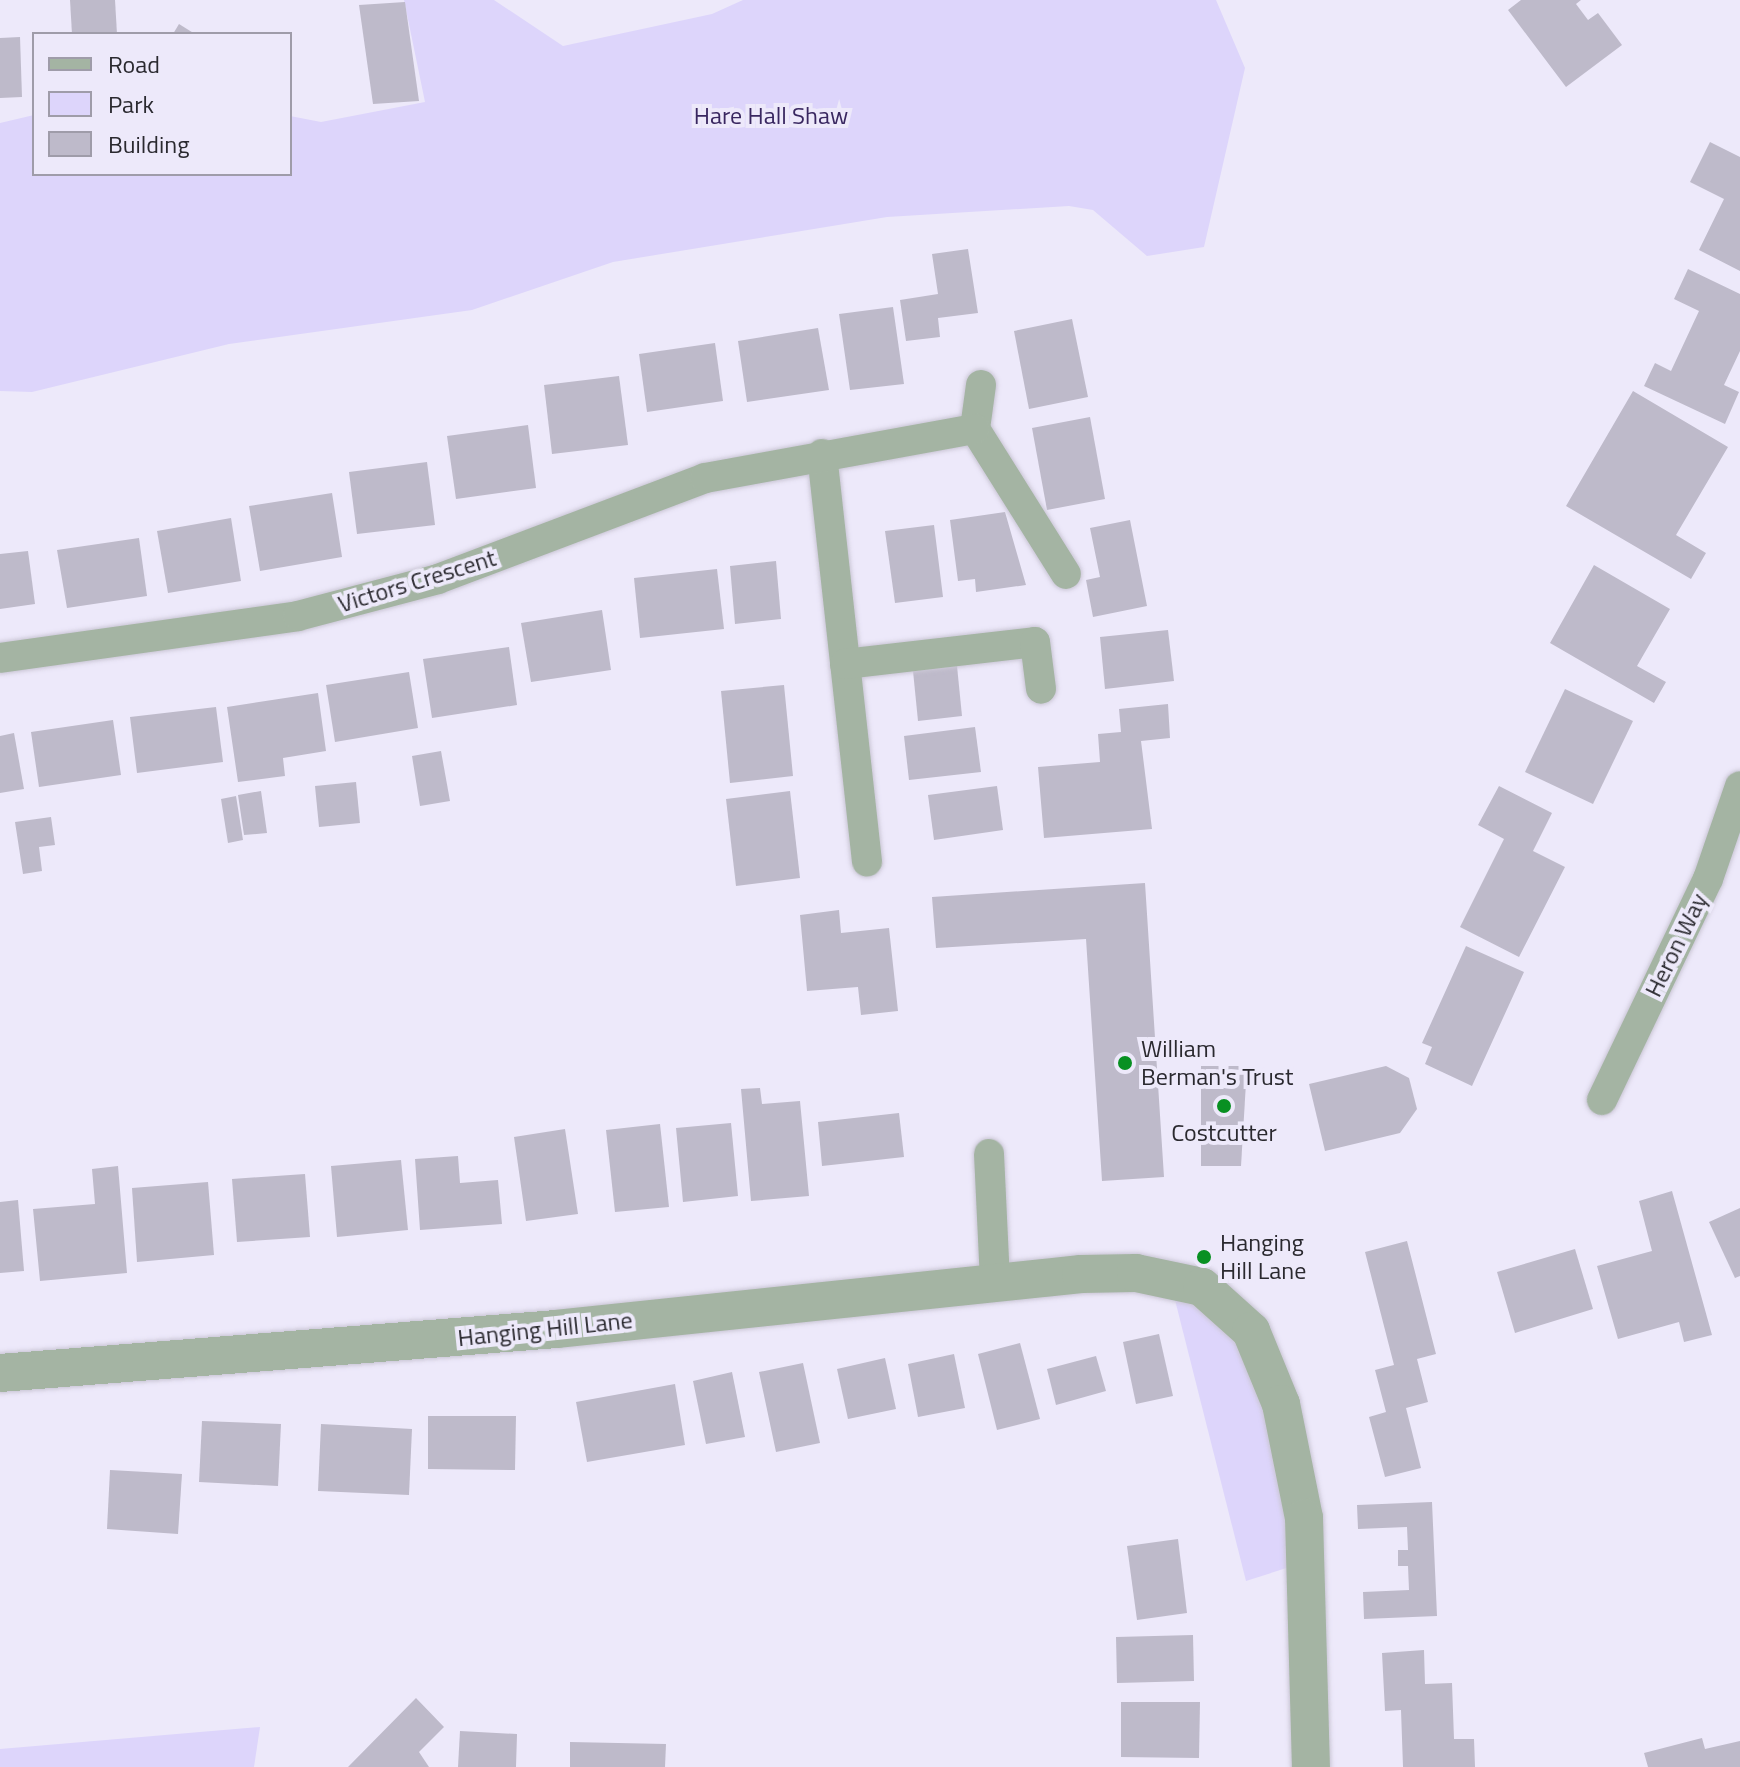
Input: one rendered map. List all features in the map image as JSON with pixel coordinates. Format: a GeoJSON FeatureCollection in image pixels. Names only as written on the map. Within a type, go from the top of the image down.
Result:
{"type":"FeatureCollection","features":[{"type":"Feature","properties":{"kind":"street"},"geometry":{"type":"LineString","coordinates":[[981,385],[975,429],[1066,574]]}},
{"type":"Feature","properties":{"kind":"street","name":"Victors Crescent"},"geometry":{"type":"LineString","coordinates":[[0,658],[298,616],[438,579],[705,478],[822,454],[975,429]]}},
{"type":"Feature","properties":{"kind":"street"},"geometry":{"type":"LineString","coordinates":[[822,454],[867,862]]}},
{"type":"Feature","properties":{"kind":"street"},"geometry":{"type":"LineString","coordinates":[[845,664],[1035,642],[1041,689]]}},
{"type":"Feature","properties":{"kind":"street","name":"Heron Way"},"geometry":{"type":"LineString","coordinates":[[1602,1100],[1708,879],[1740,786]]}},
{"type":"Feature","properties":{"kind":"street"},"geometry":{"type":"LineString","coordinates":[[989,1154],[995,1281]]}},
{"type":"Feature","properties":{"kind":"street","name":"Hanging Hill Lane"},"geometry":{"type":"LineString","coordinates":[[0,1373],[556,1329],[995,1281],[1136,1273],[1202,1287],[1251,1331],[1281,1404],[1304,1518],[1311,1767]]}},
{"type":"Feature","properties":{"kind":"green space","name":"Hare Hall Shaw"},"geometry":{"type":"Polygon","coordinates":[[[404,0],[494,0],[563,46],[712,14],[743,0],[1216,0],[1245,68],[1204,247],[1147,256],[1093,210],[1069,206],[887,217],[613,262],[472,310],[229,344],[32,392],[0,391],[0,123],[32,115],[32,176],[292,176],[292,116],[321,122],[425,102],[404,0]]]}},
{"type":"Feature","properties":{"kind":"green space"},"geometry":{"type":"Polygon","coordinates":[[[1202,1287],[1251,1331],[1305,1562],[1246,1581],[1174,1296],[1202,1287]]]}},
{"type":"Feature","properties":{"kind":"green space"},"geometry":{"type":"Polygon","coordinates":[[[260,1727],[254,1767],[0,1767],[0,1749],[260,1727]]]}},
{"type":"Feature","properties":{"kind":"building"},"geometry":{"type":"Polygon","coordinates":[[[70,0],[115,0],[117,32],[72,32],[70,0]]]}},
{"type":"Feature","properties":{"kind":"building"},"geometry":{"type":"Polygon","coordinates":[[[1521,0],[1581,0],[1576,4],[1588,20],[1598,13],[1622,45],[1566,87],[1508,10],[1521,0]]]}},
{"type":"Feature","properties":{"kind":"building"},"geometry":{"type":"Polygon","coordinates":[[[405,2],[419,101],[373,104],[359,5],[405,2]]]}},
{"type":"Feature","properties":{"kind":"building"},"geometry":{"type":"Polygon","coordinates":[[[179,24],[192,32],[174,32],[179,24]]]}},
{"type":"Feature","properties":{"kind":"building"},"geometry":{"type":"Polygon","coordinates":[[[20,37],[22,97],[0,98],[0,38],[20,37]]]}},
{"type":"Feature","properties":{"kind":"building"},"geometry":{"type":"Polygon","coordinates":[[[1710,142],[1740,157],[1740,271],[1699,250],[1724,199],[1690,182],[1710,142]]]}},
{"type":"Feature","properties":{"kind":"building"},"geometry":{"type":"Polygon","coordinates":[[[968,249],[978,313],[938,318],[940,337],[906,341],[900,300],[938,294],[932,254],[968,249]]]}},
{"type":"Feature","properties":{"kind":"building"},"geometry":{"type":"Polygon","coordinates":[[[1688,269],[1740,294],[1740,351],[1724,385],[1739,392],[1725,424],[1644,386],[1655,363],[1671,371],[1699,311],[1674,299],[1688,269]]]}},
{"type":"Feature","properties":{"kind":"building"},"geometry":{"type":"Polygon","coordinates":[[[893,307],[904,384],[850,390],[839,314],[893,307]]]}},
{"type":"Feature","properties":{"kind":"building"},"geometry":{"type":"Polygon","coordinates":[[[1072,319],[1088,397],[1029,409],[1014,331],[1072,319]]]}},
{"type":"Feature","properties":{"kind":"building"},"geometry":{"type":"Polygon","coordinates":[[[818,328],[829,390],[747,402],[738,341],[818,328]]]}},
{"type":"Feature","properties":{"kind":"building"},"geometry":{"type":"Polygon","coordinates":[[[715,343],[723,401],[647,412],[639,354],[715,343]]]}},
{"type":"Feature","properties":{"kind":"building"},"geometry":{"type":"Polygon","coordinates":[[[619,376],[628,445],[552,454],[544,385],[619,376]]]}},
{"type":"Feature","properties":{"kind":"building"},"geometry":{"type":"Polygon","coordinates":[[[1633,391],[1728,447],[1676,535],[1706,553],[1691,579],[1566,506],[1633,391]]]}},
{"type":"Feature","properties":{"kind":"building"},"geometry":{"type":"Polygon","coordinates":[[[1090,417],[1105,499],[1047,510],[1032,428],[1090,417]]]}},
{"type":"Feature","properties":{"kind":"building"},"geometry":{"type":"Polygon","coordinates":[[[528,425],[536,488],[456,499],[447,436],[528,425]]]}},
{"type":"Feature","properties":{"kind":"building"},"geometry":{"type":"Polygon","coordinates":[[[427,462],[435,525],[357,534],[349,472],[427,462]]]}},
{"type":"Feature","properties":{"kind":"building"},"geometry":{"type":"Polygon","coordinates":[[[332,493],[342,557],[260,571],[249,506],[332,493]]]}},
{"type":"Feature","properties":{"kind":"building"},"geometry":{"type":"Polygon","coordinates":[[[1005,512],[1026,585],[976,592],[975,579],[958,581],[950,520],[1005,512]]]}},
{"type":"Feature","properties":{"kind":"building"},"geometry":{"type":"Polygon","coordinates":[[[231,518],[241,581],[168,593],[157,531],[231,518]]]}},
{"type":"Feature","properties":{"kind":"building"},"geometry":{"type":"Polygon","coordinates":[[[1130,520],[1147,606],[1093,617],[1086,580],[1100,577],[1090,528],[1130,520]]]}},
{"type":"Feature","properties":{"kind":"building"},"geometry":{"type":"Polygon","coordinates":[[[934,525],[943,597],[895,603],[885,531],[934,525]]]}},
{"type":"Feature","properties":{"kind":"building"},"geometry":{"type":"Polygon","coordinates":[[[139,538],[147,596],[67,608],[57,550],[139,538]]]}},
{"type":"Feature","properties":{"kind":"building"},"geometry":{"type":"Polygon","coordinates":[[[28,551],[35,604],[0,609],[0,554],[28,551]]]}},
{"type":"Feature","properties":{"kind":"building"},"geometry":{"type":"Polygon","coordinates":[[[776,561],[781,619],[735,624],[730,566],[776,561]]]}},
{"type":"Feature","properties":{"kind":"building"},"geometry":{"type":"Polygon","coordinates":[[[1594,565],[1670,609],[1637,666],[1666,682],[1654,703],[1550,643],[1594,565]]]}},
{"type":"Feature","properties":{"kind":"building"},"geometry":{"type":"Polygon","coordinates":[[[717,569],[724,629],[640,638],[634,578],[717,569]]]}},
{"type":"Feature","properties":{"kind":"building"},"geometry":{"type":"Polygon","coordinates":[[[602,610],[611,670],[531,682],[521,623],[602,610]]]}},
{"type":"Feature","properties":{"kind":"building"},"geometry":{"type":"Polygon","coordinates":[[[1168,630],[1174,681],[1105,689],[1100,637],[1168,630]]]}},
{"type":"Feature","properties":{"kind":"building"},"geometry":{"type":"Polygon","coordinates":[[[509,647],[517,705],[432,718],[423,659],[509,647]]]}},
{"type":"Feature","properties":{"kind":"building"},"geometry":{"type":"Polygon","coordinates":[[[957,666],[962,716],[918,721],[913,671],[957,666]]]}},
{"type":"Feature","properties":{"kind":"building"},"geometry":{"type":"Polygon","coordinates":[[[409,672],[418,728],[335,742],[326,685],[409,672]]]}},
{"type":"Feature","properties":{"kind":"building"},"geometry":{"type":"Polygon","coordinates":[[[784,685],[793,776],[730,783],[721,691],[784,685]]]}},
{"type":"Feature","properties":{"kind":"building"},"geometry":{"type":"Polygon","coordinates":[[[1565,689],[1633,721],[1593,804],[1525,772],[1565,689]]]}},
{"type":"Feature","properties":{"kind":"building"},"geometry":{"type":"Polygon","coordinates":[[[318,693],[326,751],[283,758],[285,776],[238,782],[227,707],[318,693]]]}},
{"type":"Feature","properties":{"kind":"building"},"geometry":{"type":"Polygon","coordinates":[[[1168,704],[1170,738],[1141,741],[1152,829],[1044,838],[1038,767],[1100,762],[1098,734],[1121,732],[1119,709],[1168,704]]]}},
{"type":"Feature","properties":{"kind":"building"},"geometry":{"type":"Polygon","coordinates":[[[216,707],[223,762],[137,773],[130,717],[216,707]]]}},
{"type":"Feature","properties":{"kind":"building"},"geometry":{"type":"Polygon","coordinates":[[[113,720],[121,775],[39,787],[31,732],[113,720]]]}},
{"type":"Feature","properties":{"kind":"building"},"geometry":{"type":"Polygon","coordinates":[[[975,727],[981,772],[909,780],[904,736],[975,727]]]}},
{"type":"Feature","properties":{"kind":"building"},"geometry":{"type":"Polygon","coordinates":[[[14,733],[24,789],[0,793],[0,736],[14,733]]]}},
{"type":"Feature","properties":{"kind":"building"},"geometry":{"type":"Polygon","coordinates":[[[441,751],[450,801],[420,806],[412,756],[441,751]]]}},
{"type":"Feature","properties":{"kind":"building"},"geometry":{"type":"Polygon","coordinates":[[[356,782],[360,823],[319,827],[315,786],[356,782]]]}},
{"type":"Feature","properties":{"kind":"building"},"geometry":{"type":"Polygon","coordinates":[[[997,786],[1003,830],[934,840],[928,795],[997,786]]]}},
{"type":"Feature","properties":{"kind":"building"},"geometry":{"type":"Polygon","coordinates":[[[1499,786],[1552,813],[1533,851],[1565,867],[1519,957],[1460,927],[1504,839],[1478,825],[1499,786]]]}},
{"type":"Feature","properties":{"kind":"building"},"geometry":{"type":"Polygon","coordinates":[[[261,791],[267,833],[244,835],[238,795],[261,791]]]}},
{"type":"Feature","properties":{"kind":"building"},"geometry":{"type":"Polygon","coordinates":[[[790,791],[800,878],[736,886],[726,799],[790,791]]]}},
{"type":"Feature","properties":{"kind":"building"},"geometry":{"type":"Polygon","coordinates":[[[236,796],[243,840],[228,843],[221,799],[236,796]]]}},
{"type":"Feature","properties":{"kind":"building"},"geometry":{"type":"Polygon","coordinates":[[[51,817],[55,845],[39,847],[42,871],[23,874],[15,822],[51,817]]]}},
{"type":"Feature","properties":{"kind":"building","name":"William Berman's Trust"},"geometry":{"type":"Polygon","coordinates":[[[1145,883],[1164,1177],[1102,1181],[1086,939],[936,948],[932,897],[1145,883]]]}},
{"type":"Feature","properties":{"kind":"building"},"geometry":{"type":"Polygon","coordinates":[[[839,910],[841,933],[889,928],[898,1011],[861,1015],[858,987],[807,991],[800,915],[839,910]]]}},
{"type":"Feature","properties":{"kind":"building"},"geometry":{"type":"Polygon","coordinates":[[[1466,946],[1524,972],[1472,1086],[1425,1064],[1432,1047],[1422,1043],[1466,946]]]}},
{"type":"Feature","properties":{"kind":"building","name":"Costcutter"},"geometry":{"type":"Polygon","coordinates":[[[1201,1066],[1247,1066],[1241,1166],[1201,1166],[1201,1066]]]}},
{"type":"Feature","properties":{"kind":"building"},"geometry":{"type":"Polygon","coordinates":[[[1386,1066],[1409,1078],[1417,1109],[1400,1133],[1325,1151],[1309,1084],[1386,1066]]]}},
{"type":"Feature","properties":{"kind":"building"},"geometry":{"type":"Polygon","coordinates":[[[760,1088],[762,1104],[800,1101],[809,1196],[751,1201],[741,1089],[760,1088]]]}},
{"type":"Feature","properties":{"kind":"building"},"geometry":{"type":"Polygon","coordinates":[[[899,1113],[904,1157],[822,1166],[818,1122],[899,1113]]]}},
{"type":"Feature","properties":{"kind":"building"},"geometry":{"type":"Polygon","coordinates":[[[731,1123],[738,1196],[683,1202],[676,1128],[731,1123]]]}},
{"type":"Feature","properties":{"kind":"building"},"geometry":{"type":"Polygon","coordinates":[[[660,1124],[669,1207],[615,1212],[606,1130],[660,1124]]]}},
{"type":"Feature","properties":{"kind":"building"},"geometry":{"type":"Polygon","coordinates":[[[565,1129],[578,1214],[526,1221],[514,1137],[565,1129]]]}},
{"type":"Feature","properties":{"kind":"building"},"geometry":{"type":"Polygon","coordinates":[[[458,1156],[460,1183],[498,1180],[502,1224],[420,1230],[415,1159],[458,1156]]]}},
{"type":"Feature","properties":{"kind":"building"},"geometry":{"type":"Polygon","coordinates":[[[401,1160],[408,1230],[337,1237],[331,1166],[401,1160]]]}},
{"type":"Feature","properties":{"kind":"building"},"geometry":{"type":"Polygon","coordinates":[[[118,1166],[127,1273],[40,1281],[33,1209],[95,1204],[92,1169],[118,1166]]]}},
{"type":"Feature","properties":{"kind":"building"},"geometry":{"type":"Polygon","coordinates":[[[305,1174],[310,1237],[237,1242],[232,1179],[305,1174]]]}},
{"type":"Feature","properties":{"kind":"building"},"geometry":{"type":"Polygon","coordinates":[[[208,1182],[214,1255],[137,1262],[132,1188],[208,1182]]]}},
{"type":"Feature","properties":{"kind":"building"},"geometry":{"type":"Polygon","coordinates":[[[1672,1191],[1712,1335],[1684,1342],[1679,1322],[1618,1339],[1597,1266],[1652,1251],[1639,1201],[1672,1191]]]}},
{"type":"Feature","properties":{"kind":"building"},"geometry":{"type":"Polygon","coordinates":[[[18,1200],[24,1271],[0,1273],[0,1202],[18,1200]]]}},
{"type":"Feature","properties":{"kind":"building"},"geometry":{"type":"Polygon","coordinates":[[[1740,1208],[1740,1276],[1735,1278],[1709,1222],[1740,1208]]]}},
{"type":"Feature","properties":{"kind":"building"},"geometry":{"type":"Polygon","coordinates":[[[1407,1241],[1436,1354],[1417,1359],[1428,1402],[1406,1408],[1421,1468],[1385,1477],[1369,1417],[1386,1412],[1375,1370],[1394,1365],[1365,1252],[1407,1241]]]}},
{"type":"Feature","properties":{"kind":"building"},"geometry":{"type":"Polygon","coordinates":[[[1575,1249],[1593,1309],[1515,1333],[1497,1272],[1575,1249]]]}},
{"type":"Feature","properties":{"kind":"building"},"geometry":{"type":"Polygon","coordinates":[[[1159,1334],[1173,1396],[1136,1404],[1123,1342],[1159,1334]]]}},
{"type":"Feature","properties":{"kind":"building"},"geometry":{"type":"Polygon","coordinates":[[[1020,1343],[1040,1419],[997,1430],[978,1354],[1020,1343]]]}},
{"type":"Feature","properties":{"kind":"building"},"geometry":{"type":"Polygon","coordinates":[[[954,1354],[965,1408],[918,1417],[908,1364],[954,1354]]]}},
{"type":"Feature","properties":{"kind":"building"},"geometry":{"type":"Polygon","coordinates":[[[1096,1356],[1106,1391],[1056,1405],[1047,1369],[1096,1356]]]}},
{"type":"Feature","properties":{"kind":"building"},"geometry":{"type":"Polygon","coordinates":[[[885,1358],[896,1409],[848,1419],[837,1369],[885,1358]]]}},
{"type":"Feature","properties":{"kind":"building"},"geometry":{"type":"Polygon","coordinates":[[[803,1363],[820,1443],[776,1452],[759,1372],[803,1363]]]}},
{"type":"Feature","properties":{"kind":"building"},"geometry":{"type":"Polygon","coordinates":[[[732,1372],[745,1437],[706,1444],[693,1381],[732,1372]]]}},
{"type":"Feature","properties":{"kind":"building"},"geometry":{"type":"Polygon","coordinates":[[[675,1384],[685,1445],[587,1462],[576,1402],[675,1384]]]}},
{"type":"Feature","properties":{"kind":"building"},"geometry":{"type":"Polygon","coordinates":[[[428,1416],[516,1416],[515,1470],[428,1469],[428,1416]]]}},
{"type":"Feature","properties":{"kind":"building"},"geometry":{"type":"Polygon","coordinates":[[[202,1421],[281,1424],[278,1486],[199,1482],[202,1421]]]}},
{"type":"Feature","properties":{"kind":"building"},"geometry":{"type":"Polygon","coordinates":[[[321,1424],[412,1429],[409,1495],[318,1491],[321,1424]]]}},
{"type":"Feature","properties":{"kind":"building"},"geometry":{"type":"Polygon","coordinates":[[[110,1470],[182,1474],[178,1534],[107,1529],[110,1470]]]}},
{"type":"Feature","properties":{"kind":"building"},"geometry":{"type":"Polygon","coordinates":[[[1432,1502],[1437,1616],[1364,1619],[1363,1592],[1409,1590],[1408,1566],[1398,1566],[1398,1550],[1408,1550],[1407,1527],[1358,1529],[1357,1505],[1432,1502]]]}},
{"type":"Feature","properties":{"kind":"building"},"geometry":{"type":"Polygon","coordinates":[[[1178,1539],[1187,1613],[1137,1620],[1127,1546],[1178,1539]]]}},
{"type":"Feature","properties":{"kind":"building"},"geometry":{"type":"Polygon","coordinates":[[[1193,1635],[1194,1681],[1117,1683],[1116,1637],[1193,1635]]]}},
{"type":"Feature","properties":{"kind":"building"},"geometry":{"type":"Polygon","coordinates":[[[1424,1650],[1425,1684],[1452,1683],[1454,1739],[1474,1739],[1475,1767],[1403,1767],[1401,1710],[1385,1711],[1382,1653],[1424,1650]]]}},
{"type":"Feature","properties":{"kind":"building"},"geometry":{"type":"Polygon","coordinates":[[[416,1698],[444,1727],[419,1752],[429,1767],[348,1767],[416,1698]]]}},
{"type":"Feature","properties":{"kind":"building"},"geometry":{"type":"Polygon","coordinates":[[[1121,1702],[1200,1702],[1199,1758],[1121,1757],[1121,1702]]]}},
{"type":"Feature","properties":{"kind":"building"},"geometry":{"type":"Polygon","coordinates":[[[460,1731],[517,1734],[516,1767],[458,1767],[460,1731]]]}},
{"type":"Feature","properties":{"kind":"building"},"geometry":{"type":"Polygon","coordinates":[[[1702,1738],[1705,1749],[1740,1741],[1740,1767],[1648,1767],[1644,1753],[1702,1738]]]}},
{"type":"Feature","properties":{"kind":"building"},"geometry":{"type":"Polygon","coordinates":[[[570,1742],[666,1744],[665,1767],[570,1767],[570,1742]]]}},
{"type":"Feature","properties":{"kind":"place","name":"William Berman's Trust"},"geometry":{"type":"Point","coordinates":[1125,1063]}},
{"type":"Feature","properties":{"kind":"place","name":"Costcutter"},"geometry":{"type":"Point","coordinates":[1224,1106]}},
{"type":"Feature","properties":{"kind":"place","name":"Hanging Hill Lane"},"geometry":{"type":"Point","coordinates":[1204,1257]}}]}
